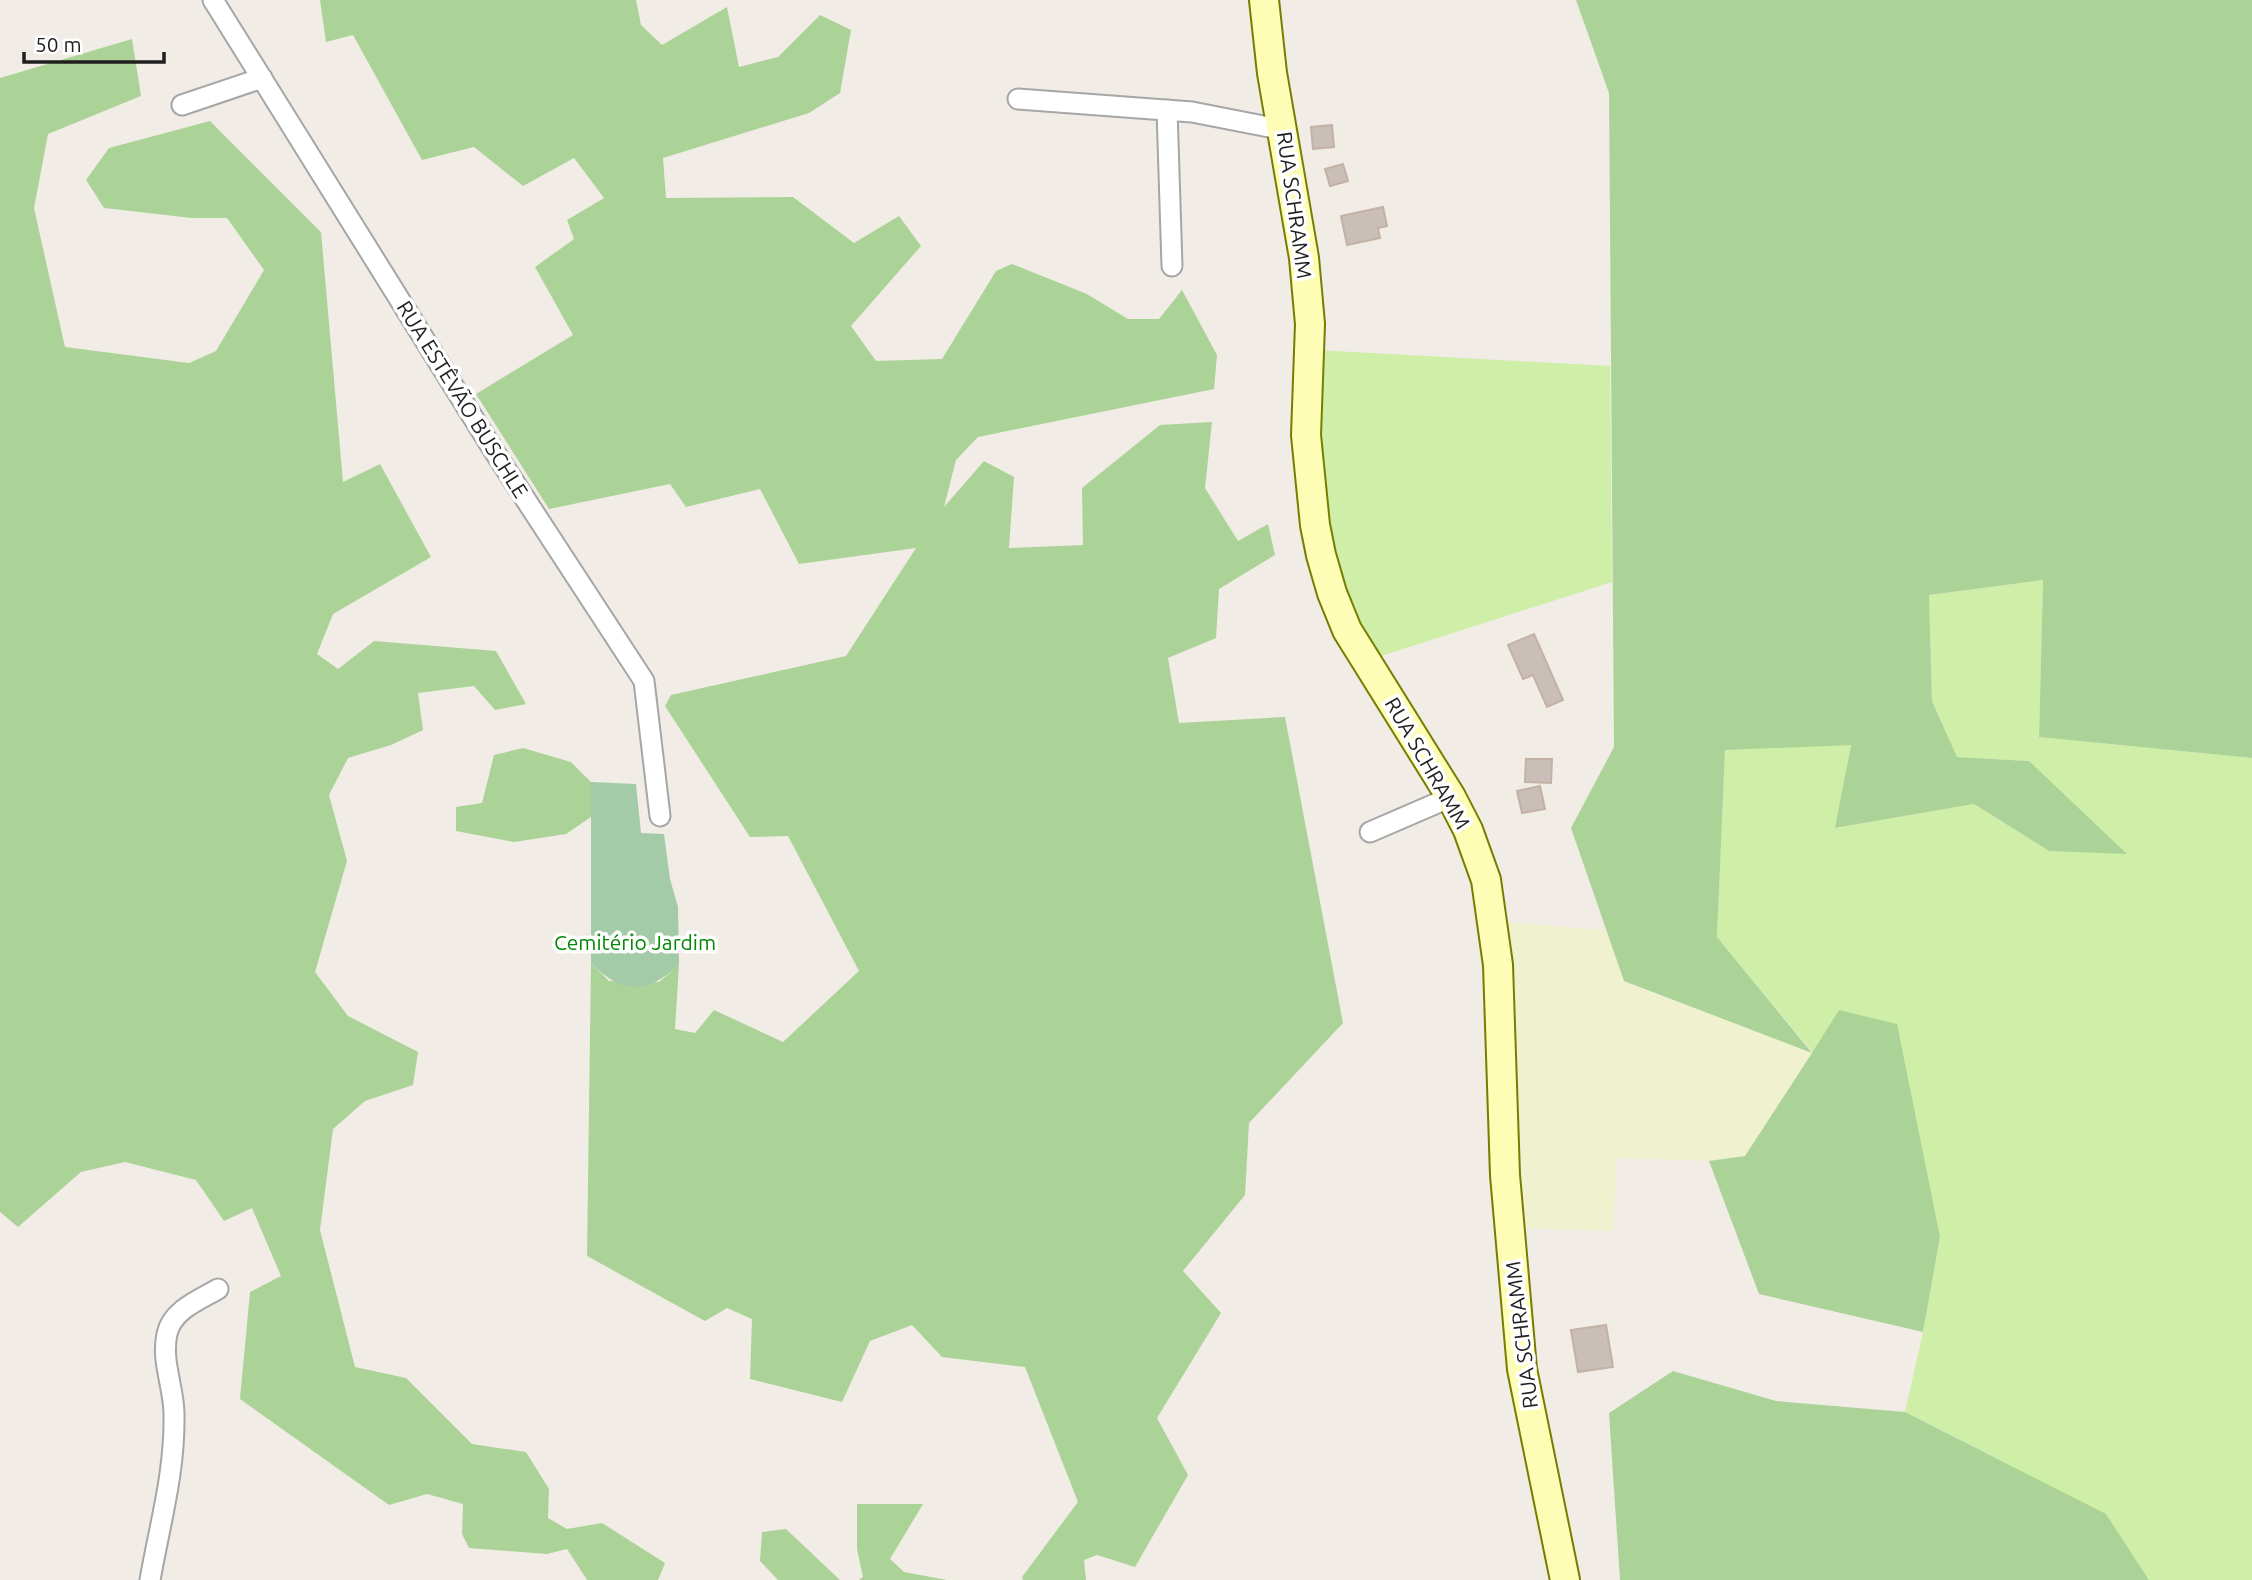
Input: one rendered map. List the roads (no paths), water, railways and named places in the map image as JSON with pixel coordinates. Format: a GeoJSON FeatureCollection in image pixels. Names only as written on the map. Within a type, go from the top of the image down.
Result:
{"type":"FeatureCollection","features":[{"type":"Feature","properties":{"kind":"street","name":"RUA ESTÊVÃO BUSCHLE"},"geometry":{"type":"LineString","coordinates":[[213,0],[492,448],[644,681],[660,816]]}},
{"type":"Feature","properties":{"kind":"street","name":"RUA SCHRAMM"},"geometry":{"type":"LineString","coordinates":[[1264,0],[1272,73],[1284,130],[1304,258],[1310,324],[1306,435],[1315,525],[1321,555],[1347,630],[1451,797],[1468,830],[1486,880],[1499,965],[1505,1175],[1518,1329],[1527,1404],[1565,1580]]}},
{"type":"Feature","properties":{"kind":"street"},"geometry":{"type":"LineString","coordinates":[[182,105],[262,78]]}},
{"type":"Feature","properties":{"kind":"street"},"geometry":{"type":"LineString","coordinates":[[1018,99],[1192,112],[1284,130]]}},
{"type":"Feature","properties":{"kind":"street"},"geometry":{"type":"LineString","coordinates":[[1167,110],[1172,265]]}},
{"type":"Feature","properties":{"kind":"street"},"geometry":{"type":"LineString","coordinates":[[1370,832],[1451,797]]}},
{"type":"Feature","properties":{"kind":"street"},"geometry":{"type":"LineString","coordinates":[[150,1580],[173,1466],[174,1411],[166,1358],[167,1333],[178,1312],[218,1289]]}},
{"type":"Feature","properties":{"kind":"park label","name":"Cemitério Jardim"},"geometry":{"type":"Point","coordinates":[635,942]}}]}
